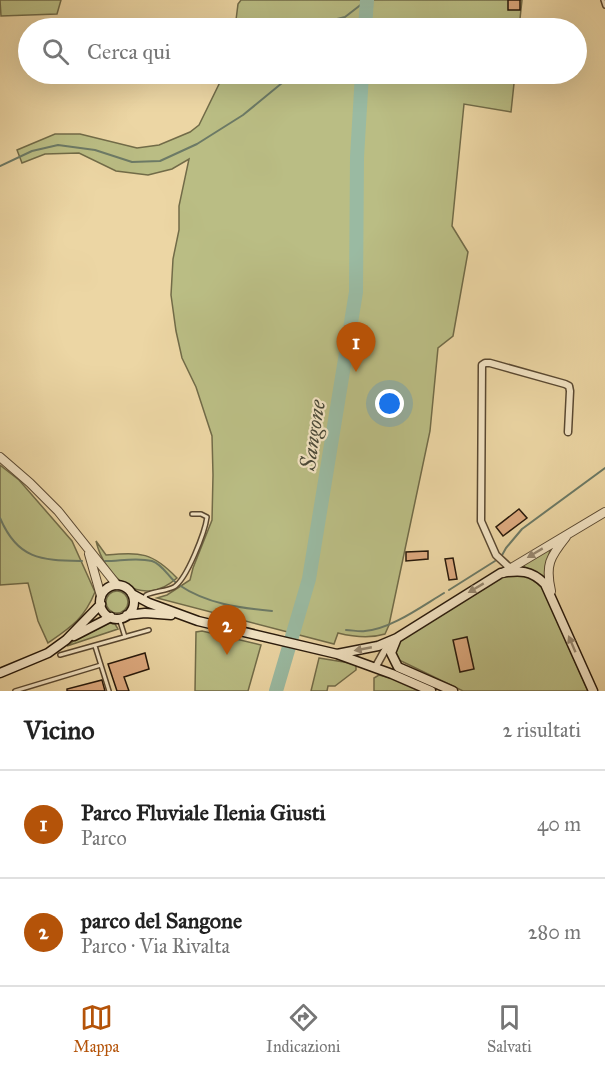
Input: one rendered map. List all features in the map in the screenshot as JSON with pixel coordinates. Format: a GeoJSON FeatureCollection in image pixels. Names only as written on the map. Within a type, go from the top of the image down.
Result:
{"type":"FeatureCollection","features":[{"type":"Feature","properties":{"kind":"main road"},"geometry":{"type":"LineString","coordinates":[[334,653],[378,646],[397,638],[501,573],[518,570],[538,578],[552,596],[593,691]]}},
{"type":"Feature","properties":{"kind":"main road"},"geometry":{"type":"LineString","coordinates":[[66,640],[101,600],[105,590],[117,585],[128,589],[144,601],[182,616],[334,653],[431,691]]}},
{"type":"Feature","properties":{"kind":"main road"},"geometry":{"type":"LineString","coordinates":[[0,673],[42,657],[66,640],[119,617],[133,606],[132,594]]}},
{"type":"Feature","properties":{"kind":"main road"},"geometry":{"type":"LineString","coordinates":[[101,600],[104,612],[119,617],[145,613],[182,616]]}},
{"type":"Feature","properties":{"kind":"main road"},"geometry":{"type":"LineString","coordinates":[[397,638],[391,653],[398,667],[453,691]]}},
{"type":"Feature","properties":{"kind":"street"},"geometry":{"type":"LineString","coordinates":[[510,568],[496,555],[481,521],[481,369],[484,364],[490,363],[569,386],[568,432]]}},
{"type":"Feature","properties":{"kind":"street"},"geometry":{"type":"LineString","coordinates":[[0,457],[58,511],[117,585]]}},
{"type":"Feature","properties":{"kind":"street"},"geometry":{"type":"LineString","coordinates":[[501,573],[605,512]]}},
{"type":"Feature","properties":{"kind":"street"},"geometry":{"type":"LineString","coordinates":[[552,596],[547,575],[548,564],[569,533]]}},
{"type":"Feature","properties":{"kind":"street"},"geometry":{"type":"LineString","coordinates":[[87,550],[101,600]]}},
{"type":"Feature","properties":{"kind":"street"},"geometry":{"type":"LineString","coordinates":[[375,668],[385,650],[397,638]]}},
{"type":"Feature","properties":{"kind":"lane"},"geometry":{"type":"LineString","coordinates":[[603,0],[605,6]]}},
{"type":"Feature","properties":{"kind":"lane"},"geometry":{"type":"LineString","coordinates":[[144,601],[146,595],[174,587],[183,578],[206,528],[207,517],[192,514]]}},
{"type":"Feature","properties":{"kind":"lane"},"geometry":{"type":"LineString","coordinates":[[119,617],[125,637]]}},
{"type":"Feature","properties":{"kind":"lane"},"geometry":{"type":"LineString","coordinates":[[60,655],[149,630]]}},
{"type":"Feature","properties":{"kind":"lane"},"geometry":{"type":"LineString","coordinates":[[95,646],[109,691]]}},
{"type":"Feature","properties":{"kind":"lane"},"geometry":{"type":"LineString","coordinates":[[15,691],[101,665]]}},
{"type":"Feature","properties":{"kind":"green space"},"geometry":{"type":"Polygon","coordinates":[[[0,0],[61,0],[57,14],[1,16],[0,0]]]}},
{"type":"Feature","properties":{"kind":"green space"},"geometry":{"type":"Polygon","coordinates":[[[241,0],[522,0],[520,18],[236,18],[238,4],[241,0]]]}},
{"type":"Feature","properties":{"kind":"green space"},"geometry":{"type":"Polygon","coordinates":[[[219,84],[514,84],[511,112],[464,104],[452,226],[468,252],[453,336],[438,348],[430,431],[389,625],[385,634],[362,637],[338,633],[334,644],[157,598],[167,595],[190,580],[212,520],[212,436],[196,387],[182,358],[171,295],[173,259],[179,230],[179,206],[189,159],[172,169],[148,175],[116,171],[79,153],[45,154],[22,163],[17,150],[55,134],[80,134],[137,148],[159,145],[190,132],[199,125],[219,84]]]}},
{"type":"Feature","properties":{"kind":"green space"},"geometry":{"type":"Polygon","coordinates":[[[0,465],[19,480],[72,541],[95,592],[76,622],[48,643],[38,621],[28,583],[0,585],[0,465]]]}},
{"type":"Feature","properties":{"kind":"green space"},"geometry":{"type":"Polygon","coordinates":[[[96,541],[106,555],[145,556],[160,563],[177,578],[164,587],[151,591],[138,590],[127,585],[116,578],[108,567],[96,541]]]}},
{"type":"Feature","properties":{"kind":"green space"},"geometry":{"type":"Polygon","coordinates":[[[550,546],[545,579],[524,567],[524,565],[550,546]]]}},
{"type":"Feature","properties":{"kind":"green space"},"geometry":{"type":"Polygon","coordinates":[[[526,575],[542,587],[588,691],[463,691],[399,660],[395,650],[400,641],[503,577],[526,575]]]}},
{"type":"Feature","properties":{"kind":"green space"},"geometry":{"type":"Polygon","coordinates":[[[117,591],[127,598],[128,602],[121,612],[117,613],[107,606],[106,602],[113,592],[117,591]]]}},
{"type":"Feature","properties":{"kind":"green space"},"geometry":{"type":"Polygon","coordinates":[[[109,623],[115,624],[118,629],[67,646],[75,640],[109,623]]]}},
{"type":"Feature","properties":{"kind":"green space"},"geometry":{"type":"Polygon","coordinates":[[[202,631],[261,645],[248,691],[195,691],[196,632],[202,631]]]}},
{"type":"Feature","properties":{"kind":"green space"},"geometry":{"type":"Polygon","coordinates":[[[319,658],[356,664],[356,670],[335,686],[328,686],[327,691],[311,691],[319,658]]]}},
{"type":"Feature","properties":{"kind":"green space"},"geometry":{"type":"Polygon","coordinates":[[[379,675],[421,691],[374,691],[374,678],[379,675]]]}},
{"type":"Feature","properties":{"kind":"building"},"geometry":{"type":"Polygon","coordinates":[[[508,0],[520,0],[520,10],[508,10],[508,0]]]}},
{"type":"Feature","properties":{"kind":"building"},"geometry":{"type":"Polygon","coordinates":[[[519,509],[527,518],[503,536],[496,527],[519,509]]]}},
{"type":"Feature","properties":{"kind":"building"},"geometry":{"type":"Polygon","coordinates":[[[428,551],[428,559],[406,561],[406,552],[428,551]]]}},
{"type":"Feature","properties":{"kind":"building"},"geometry":{"type":"Polygon","coordinates":[[[453,558],[457,579],[449,580],[445,559],[453,558]]]}},
{"type":"Feature","properties":{"kind":"building"},"geometry":{"type":"Polygon","coordinates":[[[467,637],[474,669],[460,672],[453,640],[467,637]]]}},
{"type":"Feature","properties":{"kind":"building"},"geometry":{"type":"Polygon","coordinates":[[[145,653],[149,669],[124,677],[129,691],[117,691],[108,664],[145,653]]]}},
{"type":"Feature","properties":{"kind":"building"},"geometry":{"type":"Polygon","coordinates":[[[102,680],[105,691],[67,691],[67,689],[102,680]]]}},
{"type":"Feature","properties":{"kind":"waterway"},"geometry":{"type":"LineString","coordinates":[[341,18],[367,0]]}},
{"type":"Feature","properties":{"kind":"waterway","name":"Sangone"},"geometry":{"type":"LineString","coordinates":[[366,18],[367,0]]}},
{"type":"Feature","properties":{"kind":"waterway"},"geometry":{"type":"LineString","coordinates":[[0,166],[32,151],[58,145],[95,150],[132,162],[160,161],[197,144],[243,115],[281,84]]}},
{"type":"Feature","properties":{"kind":"waterway","name":"Sangone"},"geometry":{"type":"LineString","coordinates":[[276,691],[309,579],[356,292],[357,157],[361,84]]}},
{"type":"Feature","properties":{"kind":"waterway"},"geometry":{"type":"LineString","coordinates":[[501,557],[522,529],[605,468]]}},
{"type":"Feature","properties":{"kind":"waterway"},"geometry":{"type":"LineString","coordinates":[[0,518],[15,542],[32,555],[54,560],[82,561]]}},
{"type":"Feature","properties":{"kind":"waterway"},"geometry":{"type":"LineString","coordinates":[[105,561],[134,559],[152,561],[179,585],[201,597],[236,606],[272,611]]}},
{"type":"Feature","properties":{"kind":"waterway"},"geometry":{"type":"LineString","coordinates":[[449,590],[495,561]]}},
{"type":"Feature","properties":{"kind":"waterway"},"geometry":{"type":"LineString","coordinates":[[346,630],[363,631],[385,626],[444,593]]}},
{"type":"Feature","properties":{"kind":"place","name":"Parco Fluviale Ilenia Giusti"},"geometry":{"type":"Point","coordinates":[356,372]}},
{"type":"Feature","properties":{"kind":"place","name":"parco del Sangone"},"geometry":{"type":"Point","coordinates":[227,655]}}]}
